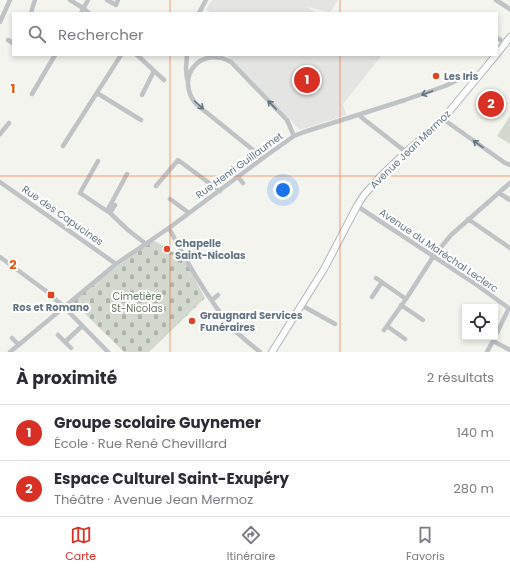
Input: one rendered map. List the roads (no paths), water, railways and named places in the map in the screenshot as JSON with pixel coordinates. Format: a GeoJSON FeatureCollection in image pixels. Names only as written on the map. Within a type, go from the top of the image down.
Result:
{"type":"FeatureCollection","features":[{"type":"Feature","properties":{"kind":"street"},"geometry":{"type":"LineString","coordinates":[[0,22],[10,0]]}},
{"type":"Feature","properties":{"kind":"street"},"geometry":{"type":"LineString","coordinates":[[31,12],[35,0]]}},
{"type":"Feature","properties":{"kind":"street"},"geometry":{"type":"LineString","coordinates":[[70,0],[82,11],[88,0]]}},
{"type":"Feature","properties":{"kind":"street"},"geometry":{"type":"LineString","coordinates":[[107,0],[116,5],[118,0]]}},
{"type":"Feature","properties":{"kind":"street"},"geometry":{"type":"LineString","coordinates":[[496,0],[510,9]]}},
{"type":"Feature","properties":{"kind":"street"},"geometry":{"type":"LineString","coordinates":[[199,12],[203,1]]}},
{"type":"Feature","properties":{"kind":"street","name":"Avenue Jean Mermoz"},"geometry":{"type":"LineString","coordinates":[[498,53],[510,37]]}},
{"type":"Feature","properties":{"kind":"street"},"geometry":{"type":"LineString","coordinates":[[498,39],[506,43]]}},
{"type":"Feature","properties":{"kind":"street"},"geometry":{"type":"LineString","coordinates":[[8,40],[12,42]]}},
{"type":"Feature","properties":{"kind":"street"},"geometry":{"type":"LineString","coordinates":[[32,94],[54,56]]}},
{"type":"Feature","properties":{"kind":"street"},"geometry":{"type":"LineString","coordinates":[[63,146],[120,56]]}},
{"type":"Feature","properties":{"kind":"street"},"geometry":{"type":"LineString","coordinates":[[138,56],[164,80]]}},
{"type":"Feature","properties":{"kind":"street"},"geometry":{"type":"LineString","coordinates":[[187,56],[186,68],[189,92],[196,104],[263,158]]}},
{"type":"Feature","properties":{"kind":"street"},"geometry":{"type":"LineString","coordinates":[[188,86],[190,72],[199,62],[212,56],[225,59],[231,62],[287,120],[294,136]]}},
{"type":"Feature","properties":{"kind":"street","name":"Avenue Jean Mermoz"},"geometry":{"type":"LineString","coordinates":[[272,352],[324,269],[364,195],[406,152],[443,119],[495,56]]}},
{"type":"Feature","properties":{"kind":"street"},"geometry":{"type":"LineString","coordinates":[[142,95],[154,71]]}},
{"type":"Feature","properties":{"kind":"street","name":"Rue Henri Guillaumet"},"geometry":{"type":"LineString","coordinates":[[10,352],[116,264],[189,214],[294,136],[405,100],[460,79],[477,78]]}},
{"type":"Feature","properties":{"kind":"street"},"geometry":{"type":"LineString","coordinates":[[97,93],[140,120]]}},
{"type":"Feature","properties":{"kind":"street"},"geometry":{"type":"LineString","coordinates":[[361,117],[406,152]]}},
{"type":"Feature","properties":{"kind":"street"},"geometry":{"type":"LineString","coordinates":[[443,119],[510,165]]}},
{"type":"Feature","properties":{"kind":"street"},"geometry":{"type":"LineString","coordinates":[[0,134],[9,123]]}},
{"type":"Feature","properties":{"kind":"street"},"geometry":{"type":"LineString","coordinates":[[156,186],[178,160],[220,191]]}},
{"type":"Feature","properties":{"kind":"street"},"geometry":{"type":"LineString","coordinates":[[98,161],[80,193],[109,212],[146,244]]}},
{"type":"Feature","properties":{"kind":"street"},"geometry":{"type":"LineString","coordinates":[[109,212],[127,174]]}},
{"type":"Feature","properties":{"kind":"street"},"geometry":{"type":"LineString","coordinates":[[238,177],[243,183]]}},
{"type":"Feature","properties":{"kind":"street","name":"Rue des Capucines"},"geometry":{"type":"LineString","coordinates":[[0,182],[116,264]]}},
{"type":"Feature","properties":{"kind":"street"},"geometry":{"type":"LineString","coordinates":[[384,330],[433,257],[451,235],[510,184]]}},
{"type":"Feature","properties":{"kind":"street"},"geometry":{"type":"LineString","coordinates":[[499,193],[510,200]]}},
{"type":"Feature","properties":{"kind":"street"},"geometry":{"type":"LineString","coordinates":[[170,199],[189,214]]}},
{"type":"Feature","properties":{"kind":"street"},"geometry":{"type":"LineString","coordinates":[[109,212],[114,204]]}},
{"type":"Feature","properties":{"kind":"street","name":"Avenue du Maréchal Leclerc"},"geometry":{"type":"LineString","coordinates":[[357,206],[510,308]]}},
{"type":"Feature","properties":{"kind":"street"},"geometry":{"type":"LineString","coordinates":[[468,219],[510,248]]}},
{"type":"Feature","properties":{"kind":"street"},"geometry":{"type":"LineString","coordinates":[[169,228],[184,257],[212,300],[229,323],[245,340],[260,352]]}},
{"type":"Feature","properties":{"kind":"street"},"geometry":{"type":"LineString","coordinates":[[0,257],[46,291],[64,307],[108,352]]}},
{"type":"Feature","properties":{"kind":"street"},"geometry":{"type":"LineString","coordinates":[[376,278],[406,299]]}},
{"type":"Feature","properties":{"kind":"street"},"geometry":{"type":"LineString","coordinates":[[372,296],[382,282]]}},
{"type":"Feature","properties":{"kind":"street"},"geometry":{"type":"LineString","coordinates":[[212,300],[218,295]]}},
{"type":"Feature","properties":{"kind":"street"},"geometry":{"type":"LineString","coordinates":[[301,305],[335,324]]}},
{"type":"Feature","properties":{"kind":"street"},"geometry":{"type":"LineString","coordinates":[[401,305],[423,320]]}},
{"type":"Feature","properties":{"kind":"street"},"geometry":{"type":"LineString","coordinates":[[498,330],[510,308]]}},
{"type":"Feature","properties":{"kind":"street"},"geometry":{"type":"LineString","coordinates":[[65,342],[82,326]]}},
{"type":"Feature","properties":{"kind":"street"},"geometry":{"type":"LineString","coordinates":[[387,326],[405,339]]}},
{"type":"Feature","properties":{"kind":"street"},"geometry":{"type":"LineString","coordinates":[[58,334],[71,348]]}},
{"type":"Feature","properties":{"kind":"street"},"geometry":{"type":"LineString","coordinates":[[12,338],[19,345]]}},
{"type":"Feature","properties":{"kind":"street"},"geometry":{"type":"LineString","coordinates":[[487,352],[493,340]]}},
{"type":"Feature","properties":{"kind":"street"},"geometry":{"type":"LineString","coordinates":[[497,340],[510,350]]}},
{"type":"Feature","properties":{"kind":"place","name":"Les Iris"},"geometry":{"type":"Point","coordinates":[436,76]}},
{"type":"Feature","properties":{"kind":"place","name":"Groupe scolaire Guynemer"},"geometry":{"type":"Point","coordinates":[307,80]}},
{"type":"Feature","properties":{"kind":"place","name":"Espace Culturel Saint-Exupéry"},"geometry":{"type":"Point","coordinates":[491,104]}},
{"type":"Feature","properties":{"kind":"place","name":"Chapelle Saint-Nicolas"},"geometry":{"type":"Point","coordinates":[167,249]}},
{"type":"Feature","properties":{"kind":"place","name":"Ros et Romano"},"geometry":{"type":"Point","coordinates":[51,295]}},
{"type":"Feature","properties":{"kind":"place","name":"Graugnard Services Funéraires"},"geometry":{"type":"Point","coordinates":[192,321]}},
{"type":"Feature","properties":{"kind":"park label","name":"Cimetière St-Nicolas"},"geometry":{"type":"Point","coordinates":[137,302]}}]}
